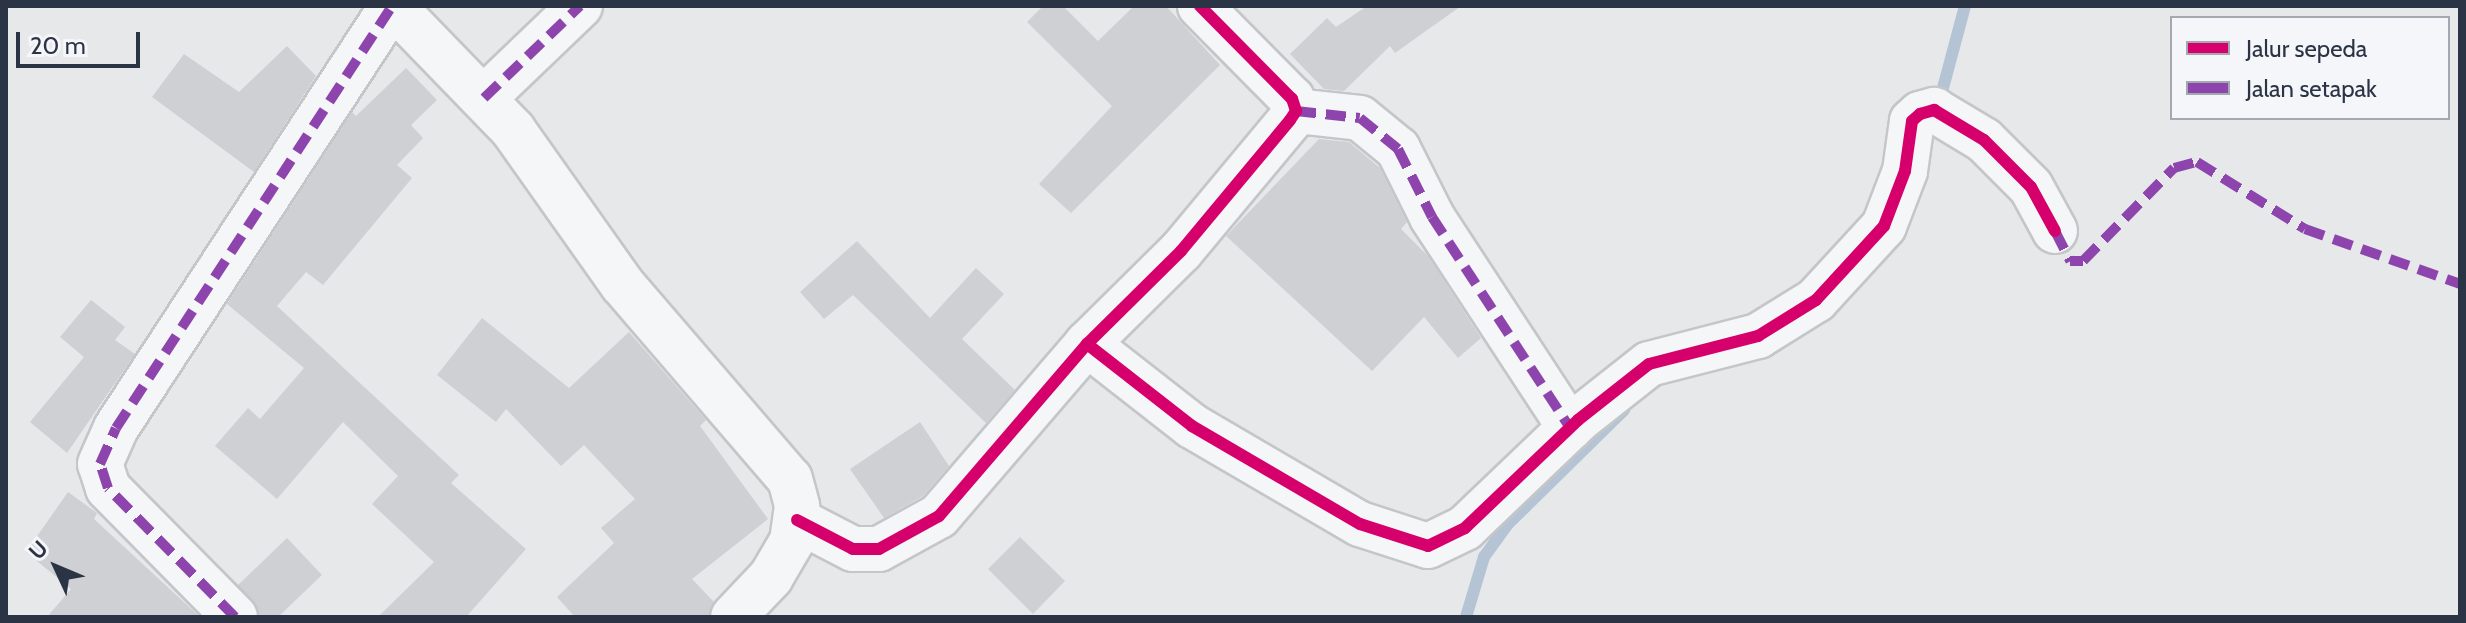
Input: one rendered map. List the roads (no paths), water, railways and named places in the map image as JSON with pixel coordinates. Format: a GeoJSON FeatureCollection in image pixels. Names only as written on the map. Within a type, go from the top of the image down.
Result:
{"type":"FeatureCollection","features":[{"type":"Feature","properties":{"kind":"street"},"geometry":{"type":"LineString","coordinates":[[235,617],[108,488],[100,464],[116,428],[392,6],[484,98],[640,307],[774,457],[795,493],[797,520],[771,577],[733,617]]}},
{"type":"Feature","properties":{"kind":"street"},"geometry":{"type":"LineString","coordinates":[[484,98],[580,6]]}},
{"type":"Feature","properties":{"kind":"street"},"geometry":{"type":"LineString","coordinates":[[1200,6],[1292,99],[1296,111]]}},
{"type":"Feature","properties":{"kind":"street"},"geometry":{"type":"LineString","coordinates":[[1087,344],[1192,426],[1360,524],[1413,545],[1445,541],[1465,528],[1570,428],[1649,364],[1758,336],[1794,319],[1843,277],[1884,226],[1905,171],[1912,121],[1920,114],[1934,110],[1984,140],[2031,187],[2055,231]]}},
{"type":"Feature","properties":{"kind":"street"},"geometry":{"type":"LineString","coordinates":[[797,520],[853,549],[902,540],[939,516],[1087,344],[1181,251],[1296,111]]}},
{"type":"Feature","properties":{"kind":"street"},"geometry":{"type":"LineString","coordinates":[[1296,111],[1360,118],[1398,149],[1432,217],[1570,428]]}},
{"type":"Feature","properties":{"kind":"waterway"},"geometry":{"type":"LineString","coordinates":[[1939,103],[1965,6]]}},
{"type":"Feature","properties":{"kind":"waterway"},"geometry":{"type":"LineString","coordinates":[[1466,617],[1484,557],[1508,524],[1624,410]]}}]}
